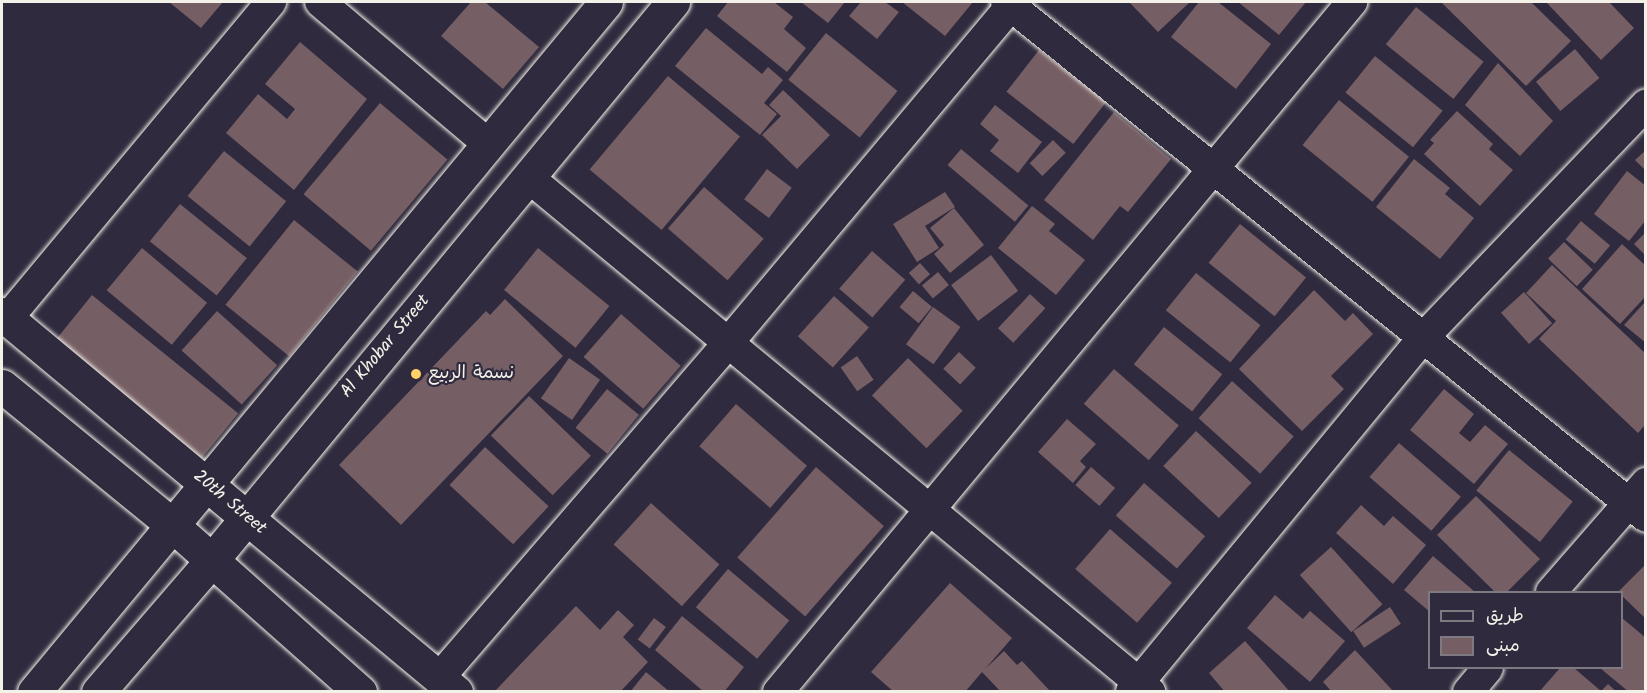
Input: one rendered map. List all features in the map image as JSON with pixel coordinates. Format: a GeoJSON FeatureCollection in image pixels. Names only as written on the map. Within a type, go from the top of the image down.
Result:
{"type":"FeatureCollection","features":[{"type":"Feature","properties":{"kind":"street"},"geometry":{"type":"LineString","coordinates":[[4,316],[271,2]]}},
{"type":"Feature","properties":{"kind":"street"},"geometry":{"type":"LineString","coordinates":[[320,2],[489,145]]}},
{"type":"Feature","properties":{"kind":"street"},"geometry":{"type":"LineString","coordinates":[[34,692],[606,2]]}},
{"type":"Feature","properties":{"kind":"street","name":"Al Khobar Street"},"geometry":{"type":"LineString","coordinates":[[98,692],[212,560],[245,516],[673,2]]}},
{"type":"Feature","properties":{"kind":"street"},"geometry":{"type":"LineString","coordinates":[[778,692],[931,511],[1352,2]]}},
{"type":"Feature","properties":{"kind":"street"},"geometry":{"type":"LineString","coordinates":[[447,685],[1010,3],[1423,338],[1639,501],[1552,591]]}},
{"type":"Feature","properties":{"kind":"street"},"geometry":{"type":"LineString","coordinates":[[528,177],[931,511],[1140,688],[1423,338],[1646,105]]}},
{"type":"Feature","properties":{"kind":"street","name":"20th Street"},"geometry":{"type":"LineString","coordinates":[[4,316],[447,685]]}},
{"type":"Feature","properties":{"kind":"street"},"geometry":{"type":"LineString","coordinates":[[2,386],[171,524],[360,692]]}},
{"type":"Feature","properties":{"kind":"street"},"geometry":{"type":"LineString","coordinates":[[1468,692],[1487,669]]}},
{"type":"Feature","properties":{"kind":"building"},"geometry":{"type":"Polygon","coordinates":[[[169,2],[223,2],[201,28],[169,2]]]}},
{"type":"Feature","properties":{"kind":"building"},"geometry":{"type":"Polygon","coordinates":[[[471,2],[485,2],[539,47],[503,89],[441,36],[471,2]]]}},
{"type":"Feature","properties":{"kind":"building"},"geometry":{"type":"Polygon","coordinates":[[[728,2],[774,2],[793,17],[784,29],[806,48],[787,72],[717,16],[728,2]]]}},
{"type":"Feature","properties":{"kind":"building"},"geometry":{"type":"Polygon","coordinates":[[[801,2],[845,2],[828,23],[801,2]]]}},
{"type":"Feature","properties":{"kind":"building"},"geometry":{"type":"Polygon","coordinates":[[[861,2],[885,2],[899,12],[877,39],[849,16],[861,2]]]}},
{"type":"Feature","properties":{"kind":"building"},"geometry":{"type":"Polygon","coordinates":[[[902,2],[973,2],[945,36],[902,2]]]}},
{"type":"Feature","properties":{"kind":"building"},"geometry":{"type":"Polygon","coordinates":[[[1129,2],[1190,2],[1158,32],[1129,2]]]}},
{"type":"Feature","properties":{"kind":"building"},"geometry":{"type":"Polygon","coordinates":[[[1199,2],[1218,2],[1271,44],[1236,89],[1171,37],[1199,2]]]}},
{"type":"Feature","properties":{"kind":"building"},"geometry":{"type":"Polygon","coordinates":[[[1238,2],[1306,2],[1279,35],[1238,2]]]}},
{"type":"Feature","properties":{"kind":"building"},"geometry":{"type":"Polygon","coordinates":[[[1441,2],[1531,2],[1571,41],[1526,86],[1441,2]]]}},
{"type":"Feature","properties":{"kind":"building"},"geometry":{"type":"Polygon","coordinates":[[[1546,2],[1609,2],[1634,28],[1601,60],[1546,2]]]}},
{"type":"Feature","properties":{"kind":"building"},"geometry":{"type":"Polygon","coordinates":[[[1416,7],[1484,62],[1453,99],[1386,44],[1416,7]]]}},
{"type":"Feature","properties":{"kind":"building"},"geometry":{"type":"Polygon","coordinates":[[[706,28],[762,74],[768,67],[783,80],[764,103],[777,114],[760,135],[675,66],[706,28]]]}},
{"type":"Feature","properties":{"kind":"building"},"geometry":{"type":"Polygon","coordinates":[[[826,33],[897,91],[860,138],[788,80],[826,33]]]}},
{"type":"Feature","properties":{"kind":"building"},"geometry":{"type":"Polygon","coordinates":[[[300,42],[367,99],[294,190],[226,133],[258,94],[287,119],[295,109],[265,84],[300,42]]]}},
{"type":"Feature","properties":{"kind":"building"},"geometry":{"type":"Polygon","coordinates":[[[1575,49],[1599,78],[1560,111],[1536,82],[1575,49]]]}},
{"type":"Feature","properties":{"kind":"building"},"geometry":{"type":"Polygon","coordinates":[[[1039,50],[1106,102],[1073,144],[1006,92],[1039,50]]]}},
{"type":"Feature","properties":{"kind":"building"},"geometry":{"type":"Polygon","coordinates":[[[1375,56],[1443,111],[1413,147],[1345,93],[1375,56]]]}},
{"type":"Feature","properties":{"kind":"building"},"geometry":{"type":"Polygon","coordinates":[[[1498,63],[1553,121],[1520,156],[1465,105],[1498,63]]]}},
{"type":"Feature","properties":{"kind":"building"},"geometry":{"type":"Polygon","coordinates":[[[668,76],[740,136],[662,230],[590,169],[668,76]]]}},
{"type":"Feature","properties":{"kind":"building"},"geometry":{"type":"Polygon","coordinates":[[[783,90],[830,135],[797,169],[762,135],[781,116],[769,105],[783,90]]]}},
{"type":"Feature","properties":{"kind":"building"},"geometry":{"type":"Polygon","coordinates":[[[1339,100],[1409,157],[1372,202],[1302,145],[1339,100]]]}},
{"type":"Feature","properties":{"kind":"building"},"geometry":{"type":"Polygon","coordinates":[[[380,103],[447,160],[371,251],[304,194],[380,103]]]}},
{"type":"Feature","properties":{"kind":"building"},"geometry":{"type":"Polygon","coordinates":[[[995,105],[1042,142],[1018,173],[990,151],[999,140],[980,124],[995,105]]]}},
{"type":"Feature","properties":{"kind":"building"},"geometry":{"type":"Polygon","coordinates":[[[1457,111],[1493,144],[1489,149],[1513,170],[1480,206],[1424,154],[1434,143],[1430,140],[1457,111]]]}},
{"type":"Feature","properties":{"kind":"building"},"geometry":{"type":"Polygon","coordinates":[[[1114,112],[1171,159],[1128,212],[1120,206],[1093,240],[1044,200],[1114,112]]]}},
{"type":"Feature","properties":{"kind":"building"},"geometry":{"type":"Polygon","coordinates":[[[1053,140],[1066,153],[1042,176],[1030,163],[1053,140]]]}},
{"type":"Feature","properties":{"kind":"building"},"geometry":{"type":"Polygon","coordinates":[[[961,149],[1028,206],[1015,222],[948,165],[961,149]]]}},
{"type":"Feature","properties":{"kind":"building"},"geometry":{"type":"Polygon","coordinates":[[[1646,150],[1646,171],[1635,160],[1646,150]]]}},
{"type":"Feature","properties":{"kind":"building"},"geometry":{"type":"Polygon","coordinates":[[[224,151],[286,201],[250,246],[187,196],[224,151]]]}},
{"type":"Feature","properties":{"kind":"building"},"geometry":{"type":"Polygon","coordinates":[[[1414,159],[1450,188],[1445,194],[1474,218],[1440,259],[1376,207],[1414,159]]]}},
{"type":"Feature","properties":{"kind":"building"},"geometry":{"type":"Polygon","coordinates":[[[767,169],[792,188],[769,218],[744,199],[767,169]]]}},
{"type":"Feature","properties":{"kind":"building"},"geometry":{"type":"Polygon","coordinates":[[[1627,171],[1646,186],[1646,220],[1629,241],[1594,214],[1627,171]]]}},
{"type":"Feature","properties":{"kind":"building"},"geometry":{"type":"Polygon","coordinates":[[[704,187],[764,239],[728,280],[668,229],[704,187]]]}},
{"type":"Feature","properties":{"kind":"building"},"geometry":{"type":"Polygon","coordinates":[[[945,192],[955,207],[925,226],[939,248],[917,262],[893,224],[945,192]]]}},
{"type":"Feature","properties":{"kind":"building"},"geometry":{"type":"Polygon","coordinates":[[[180,204],[247,258],[217,295],[150,241],[180,204]]]}},
{"type":"Feature","properties":{"kind":"building"},"geometry":{"type":"Polygon","coordinates":[[[1032,206],[1055,224],[1049,231],[1085,260],[1056,295],[998,248],[1032,206]]]}},
{"type":"Feature","properties":{"kind":"building"},"geometry":{"type":"Polygon","coordinates":[[[954,208],[984,245],[950,273],[934,254],[944,245],[930,228],[954,208]]]}},
{"type":"Feature","properties":{"kind":"building"},"geometry":{"type":"Polygon","coordinates":[[[294,220],[358,272],[289,356],[225,305],[294,220]]]}},
{"type":"Feature","properties":{"kind":"building"},"geometry":{"type":"Polygon","coordinates":[[[1581,221],[1610,245],[1595,264],[1566,239],[1581,221]]]}},
{"type":"Feature","properties":{"kind":"building"},"geometry":{"type":"Polygon","coordinates":[[[1240,224],[1306,277],[1275,316],[1209,263],[1240,224]]]}},
{"type":"Feature","properties":{"kind":"building"},"geometry":{"type":"Polygon","coordinates":[[[1646,232],[1646,256],[1634,244],[1646,232]]]}},
{"type":"Feature","properties":{"kind":"building"},"geometry":{"type":"Polygon","coordinates":[[[1564,242],[1593,270],[1577,286],[1548,259],[1564,242]]]}},
{"type":"Feature","properties":{"kind":"building"},"geometry":{"type":"Polygon","coordinates":[[[1622,244],[1646,266],[1646,296],[1620,324],[1582,289],[1622,244]]]}},
{"type":"Feature","properties":{"kind":"building"},"geometry":{"type":"Polygon","coordinates":[[[142,248],[207,303],[172,345],[107,290],[142,248]]]}},
{"type":"Feature","properties":{"kind":"building"},"geometry":{"type":"Polygon","coordinates":[[[538,248],[609,306],[576,348],[504,290],[538,248]]]}},
{"type":"Feature","properties":{"kind":"building"},"geometry":{"type":"Polygon","coordinates":[[[872,251],[905,280],[872,318],[839,289],[872,251]]]}},
{"type":"Feature","properties":{"kind":"building"},"geometry":{"type":"Polygon","coordinates":[[[991,255],[1018,291],[978,321],[951,285],[991,255]]]}},
{"type":"Feature","properties":{"kind":"building"},"geometry":{"type":"Polygon","coordinates":[[[920,263],[930,274],[919,284],[909,273],[920,263]]]}},
{"type":"Feature","properties":{"kind":"building"},"geometry":{"type":"Polygon","coordinates":[[[1552,265],[1646,354],[1646,424],[1638,433],[1539,339],[1556,321],[1526,293],[1552,265]]]}},
{"type":"Feature","properties":{"kind":"building"},"geometry":{"type":"Polygon","coordinates":[[[938,272],[949,285],[933,299],[922,285],[938,272]]]}},
{"type":"Feature","properties":{"kind":"building"},"geometry":{"type":"Polygon","coordinates":[[[1196,273],[1261,325],[1230,363],[1166,310],[1196,273]]]}},
{"type":"Feature","properties":{"kind":"building"},"geometry":{"type":"Polygon","coordinates":[[[1314,290],[1345,321],[1353,313],[1373,334],[1331,376],[1344,389],[1302,431],[1239,369],[1314,290]]]}},
{"type":"Feature","properties":{"kind":"building"},"geometry":{"type":"Polygon","coordinates":[[[913,291],[932,307],[919,323],[900,307],[913,291]]]}},
{"type":"Feature","properties":{"kind":"building"},"geometry":{"type":"Polygon","coordinates":[[[1524,292],[1552,323],[1529,344],[1501,313],[1524,292]]]}},
{"type":"Feature","properties":{"kind":"building"},"geometry":{"type":"Polygon","coordinates":[[[1030,294],[1045,308],[1013,343],[998,328],[1030,294]]]}},
{"type":"Feature","properties":{"kind":"building"},"geometry":{"type":"Polygon","coordinates":[[[92,295],[238,413],[198,462],[52,344],[92,295]]]}},
{"type":"Feature","properties":{"kind":"building"},"geometry":{"type":"Polygon","coordinates":[[[834,296],[869,327],[833,368],[798,336],[834,296]]]}},
{"type":"Feature","properties":{"kind":"building"},"geometry":{"type":"Polygon","coordinates":[[[505,299],[563,356],[401,525],[339,465],[486,311],[490,315],[505,299]]]}},
{"type":"Feature","properties":{"kind":"building"},"geometry":{"type":"Polygon","coordinates":[[[1646,301],[1646,343],[1624,325],[1646,301]]]}},
{"type":"Feature","properties":{"kind":"building"},"geometry":{"type":"Polygon","coordinates":[[[933,307],[961,327],[933,364],[906,344],[933,307]]]}},
{"type":"Feature","properties":{"kind":"building"},"geometry":{"type":"Polygon","coordinates":[[[217,311],[277,365],[242,405],[182,350],[217,311]]]}},
{"type":"Feature","properties":{"kind":"building"},"geometry":{"type":"Polygon","coordinates":[[[621,314],[681,366],[643,409],[584,357],[621,314]]]}},
{"type":"Feature","properties":{"kind":"building"},"geometry":{"type":"Polygon","coordinates":[[[1164,327],[1222,374],[1192,412],[1134,364],[1164,327]]]}},
{"type":"Feature","properties":{"kind":"building"},"geometry":{"type":"Polygon","coordinates":[[[959,352],[976,368],[960,385],[943,369],[959,352]]]}},
{"type":"Feature","properties":{"kind":"building"},"geometry":{"type":"Polygon","coordinates":[[[857,356],[874,380],[857,391],[841,367],[857,356]]]}},
{"type":"Feature","properties":{"kind":"building"},"geometry":{"type":"Polygon","coordinates":[[[569,358],[600,380],[572,420],[541,398],[569,358]]]}},
{"type":"Feature","properties":{"kind":"building"},"geometry":{"type":"Polygon","coordinates":[[[908,358],[963,411],[927,448],[872,395],[908,358]]]}},
{"type":"Feature","properties":{"kind":"building"},"geometry":{"type":"Polygon","coordinates":[[[1114,369],[1179,425],[1149,460],[1084,404],[1114,369]]]}},
{"type":"Feature","properties":{"kind":"building"},"geometry":{"type":"Polygon","coordinates":[[[1232,381],[1294,437],[1260,474],[1199,418],[1232,381]]]}},
{"type":"Feature","properties":{"kind":"building"},"geometry":{"type":"Polygon","coordinates":[[[607,389],[639,415],[607,454],[576,428],[607,389]]]}},
{"type":"Feature","properties":{"kind":"building"},"geometry":{"type":"Polygon","coordinates":[[[1444,389],[1474,414],[1459,433],[1470,442],[1485,425],[1508,444],[1474,484],[1410,430],[1444,389]]]}},
{"type":"Feature","properties":{"kind":"building"},"geometry":{"type":"Polygon","coordinates":[[[529,396],[591,456],[553,495],[491,436],[529,396]]]}},
{"type":"Feature","properties":{"kind":"building"},"geometry":{"type":"Polygon","coordinates":[[[736,404],[807,466],[770,508],[699,446],[736,404]]]}},
{"type":"Feature","properties":{"kind":"building"},"geometry":{"type":"Polygon","coordinates":[[[1067,419],[1096,444],[1080,461],[1086,467],[1073,483],[1038,452],[1067,419]]]}},
{"type":"Feature","properties":{"kind":"building"},"geometry":{"type":"Polygon","coordinates":[[[1196,431],[1252,483],[1219,518],[1163,466],[1196,431]]]}},
{"type":"Feature","properties":{"kind":"building"},"geometry":{"type":"Polygon","coordinates":[[[1399,443],[1461,497],[1431,531],[1369,477],[1399,443]]]}},
{"type":"Feature","properties":{"kind":"building"},"geometry":{"type":"Polygon","coordinates":[[[485,447],[549,506],[513,544],[450,485],[485,447]]]}},
{"type":"Feature","properties":{"kind":"building"},"geometry":{"type":"Polygon","coordinates":[[[1509,450],[1573,502],[1540,542],[1476,490],[1509,450]]]}},
{"type":"Feature","properties":{"kind":"building"},"geometry":{"type":"Polygon","coordinates":[[[816,467],[884,526],[805,617],[737,558],[816,467]]]}},
{"type":"Feature","properties":{"kind":"building"},"geometry":{"type":"Polygon","coordinates":[[[1091,467],[1115,488],[1099,506],[1075,485],[1091,467]]]}},
{"type":"Feature","properties":{"kind":"building"},"geometry":{"type":"Polygon","coordinates":[[[1144,483],[1205,536],[1177,569],[1116,515],[1144,483]]]}},
{"type":"Feature","properties":{"kind":"building"},"geometry":{"type":"Polygon","coordinates":[[[1476,496],[1540,559],[1508,591],[1494,591],[1437,535],[1476,496]]]}},
{"type":"Feature","properties":{"kind":"building"},"geometry":{"type":"Polygon","coordinates":[[[651,503],[719,565],[682,606],[614,545],[651,503]]]}},
{"type":"Feature","properties":{"kind":"building"},"geometry":{"type":"Polygon","coordinates":[[[1361,505],[1384,526],[1393,516],[1426,545],[1393,584],[1336,533],[1361,505]]]}},
{"type":"Feature","properties":{"kind":"building"},"geometry":{"type":"Polygon","coordinates":[[[1110,529],[1172,583],[1137,623],[1075,569],[1110,529]]]}},
{"type":"Feature","properties":{"kind":"building"},"geometry":{"type":"Polygon","coordinates":[[[1331,547],[1383,604],[1351,632],[1300,575],[1331,547]]]}},
{"type":"Feature","properties":{"kind":"building"},"geometry":{"type":"Polygon","coordinates":[[[1433,556],[1474,591],[1428,591],[1428,610],[1404,590],[1433,556]]]}},
{"type":"Feature","properties":{"kind":"building"},"geometry":{"type":"Polygon","coordinates":[[[1646,564],[1646,619],[1623,597],[1623,591],[1619,591],[1646,564]]]}},
{"type":"Feature","properties":{"kind":"building"},"geometry":{"type":"Polygon","coordinates":[[[728,569],[789,620],[757,659],[696,607],[728,569]]]}},
{"type":"Feature","properties":{"kind":"building"},"geometry":{"type":"Polygon","coordinates":[[[950,583],[1012,638],[985,669],[1004,651],[1017,665],[1022,661],[1051,692],[1001,692],[982,672],[965,692],[894,692],[871,672],[950,583]]]}},
{"type":"Feature","properties":{"kind":"building"},"geometry":{"type":"Polygon","coordinates":[[[1275,595],[1303,619],[1310,611],[1345,641],[1310,682],[1247,628],[1275,595]]]}},
{"type":"Feature","properties":{"kind":"building"},"geometry":{"type":"Polygon","coordinates":[[[576,606],[600,630],[618,610],[634,625],[623,637],[648,662],[620,692],[494,692],[576,606]]]}},
{"type":"Feature","properties":{"kind":"building"},"geometry":{"type":"Polygon","coordinates":[[[1390,607],[1401,624],[1364,648],[1353,631],[1390,607]]]}},
{"type":"Feature","properties":{"kind":"building"},"geometry":{"type":"Polygon","coordinates":[[[682,616],[744,667],[724,692],[704,692],[655,650],[682,616]]]}},
{"type":"Feature","properties":{"kind":"building"},"geometry":{"type":"Polygon","coordinates":[[[654,618],[666,627],[650,649],[638,640],[654,618]]]}},
{"type":"Feature","properties":{"kind":"building"},"geometry":{"type":"Polygon","coordinates":[[[1623,619],[1646,638],[1646,692],[1629,692],[1601,669],[1623,669],[1623,619]]]}},
{"type":"Feature","properties":{"kind":"building"},"geometry":{"type":"Polygon","coordinates":[[[1245,641],[1290,692],[1225,692],[1209,673],[1245,641]]]}},
{"type":"Feature","properties":{"kind":"building"},"geometry":{"type":"Polygon","coordinates":[[[1355,650],[1394,692],[1332,692],[1323,682],[1355,650]]]}},
{"type":"Feature","properties":{"kind":"building"},"geometry":{"type":"Polygon","coordinates":[[[1559,669],[1575,669],[1601,691],[1608,684],[1617,692],[1539,692],[1559,669]]]}},
{"type":"Feature","properties":{"kind":"building"},"geometry":{"type":"Polygon","coordinates":[[[646,672],[670,692],[630,692],[646,672]]]}},
{"type":"Feature","properties":{"kind":"place","name":"نسمة الربيع"},"geometry":{"type":"Point","coordinates":[416,374]}}]}
